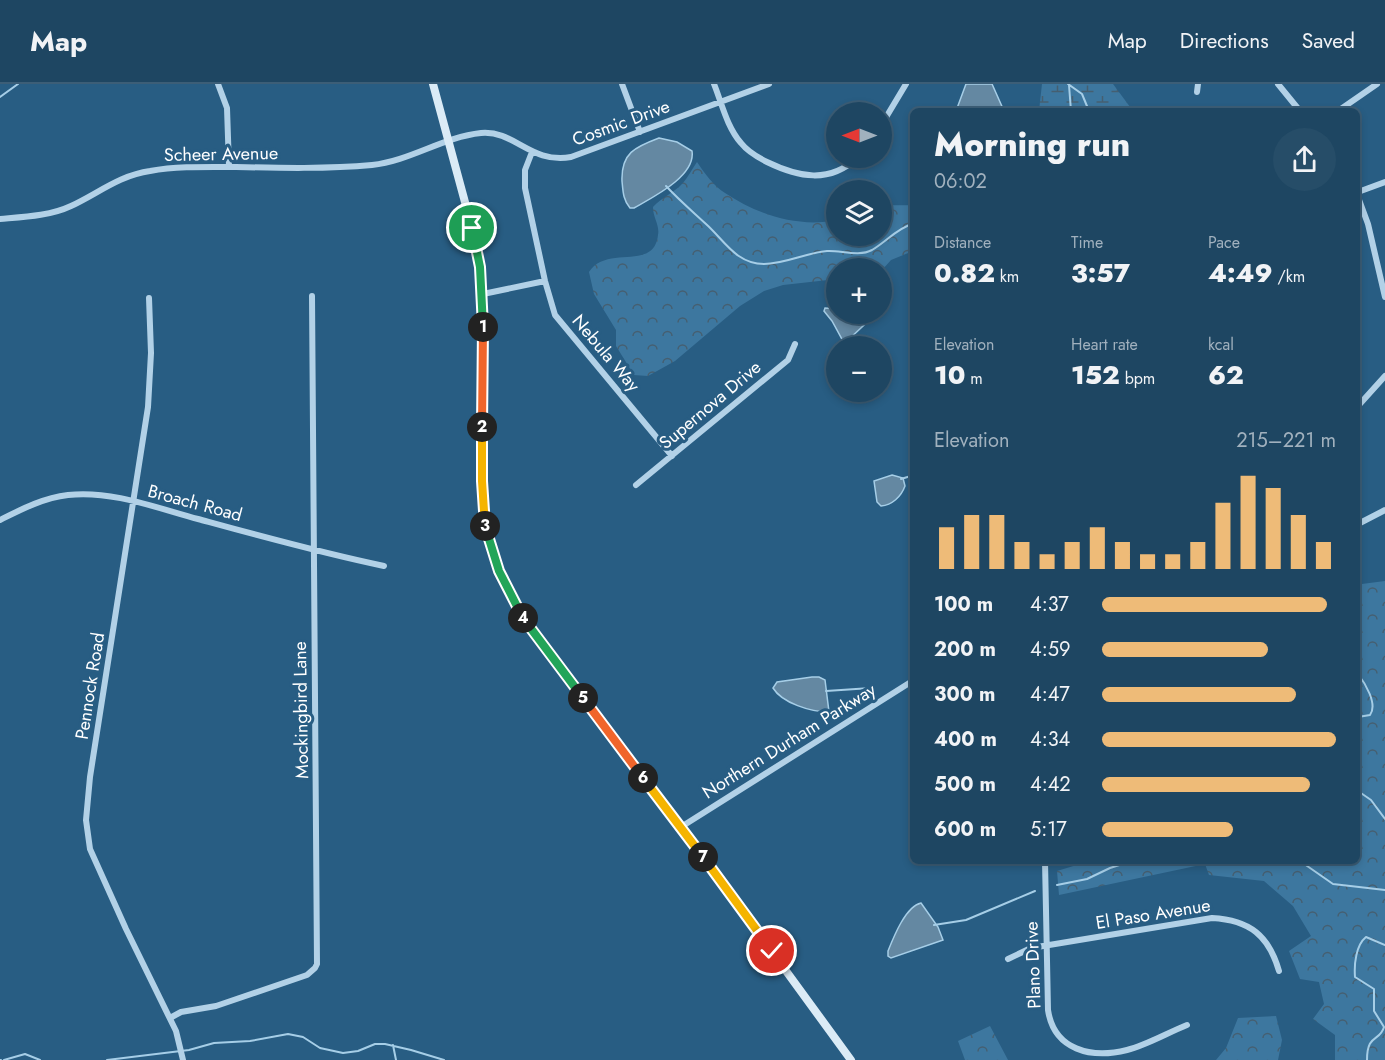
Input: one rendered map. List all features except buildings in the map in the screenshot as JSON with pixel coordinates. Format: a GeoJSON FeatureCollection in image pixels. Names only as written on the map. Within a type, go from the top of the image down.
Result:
{"type":"FeatureCollection","features":[{"type":"Feature","properties":{"kind":"main road"},"geometry":{"type":"LineString","coordinates":[[433,84],[477,249],[483,294],[482,491],[485,526],[505,585],[525,621],[681,827],[851,1060]]}},
{"type":"Feature","properties":{"kind":"street"},"geometry":{"type":"LineString","coordinates":[[218,84],[226,108],[229,167]]}},
{"type":"Feature","properties":{"kind":"street"},"geometry":{"type":"LineString","coordinates":[[622,84],[640,132]]}},
{"type":"Feature","properties":{"kind":"street"},"geometry":{"type":"LineString","coordinates":[[714,84],[731,129],[741,144],[753,154],[782,169],[811,176],[828,174],[842,168]]}},
{"type":"Feature","properties":{"kind":"street","name":"Cosmic Drive"},"geometry":{"type":"LineString","coordinates":[[449,142],[471,135],[489,133],[506,138],[532,152],[559,159],[571,157],[769,84]]}},
{"type":"Feature","properties":{"kind":"street"},"geometry":{"type":"LineString","coordinates":[[892,107],[906,84]]}},
{"type":"Feature","properties":{"kind":"street"},"geometry":{"type":"LineString","coordinates":[[1197,92],[1198,84]]}},
{"type":"Feature","properties":{"kind":"street"},"geometry":{"type":"LineString","coordinates":[[1278,84],[1298,108]]}},
{"type":"Feature","properties":{"kind":"street"},"geometry":{"type":"LineString","coordinates":[[1342,108],[1377,84]]}},
{"type":"Feature","properties":{"kind":"street","name":"Scheer Avenue"},"geometry":{"type":"LineString","coordinates":[[0,219],[64,209],[113,183],[139,173],[175,168],[328,167],[387,163],[449,142]]}},
{"type":"Feature","properties":{"kind":"street","name":"Nebula Way"},"geometry":{"type":"LineString","coordinates":[[532,152],[525,170],[525,188],[552,309],[559,321],[672,456]]}},
{"type":"Feature","properties":{"kind":"street"},"geometry":{"type":"LineString","coordinates":[[1360,194],[1385,182]]}},
{"type":"Feature","properties":{"kind":"street"},"geometry":{"type":"LineString","coordinates":[[1360,201],[1385,297]]}},
{"type":"Feature","properties":{"kind":"street"},"geometry":{"type":"LineString","coordinates":[[483,294],[545,281]]}},
{"type":"Feature","properties":{"kind":"street","name":"Mockingbird Lane"},"geometry":{"type":"LineString","coordinates":[[170,1018],[181,1012],[216,1006],[307,975],[315,968],[318,952],[312,296]]}},
{"type":"Feature","properties":{"kind":"street","name":"Pennock Road"},"geometry":{"type":"LineString","coordinates":[[149,298],[150,389],[90,777],[86,808],[87,834],[96,865],[176,1031],[183,1060]]}},
{"type":"Feature","properties":{"kind":"street","name":"Supernova Drive"},"geometry":{"type":"LineString","coordinates":[[636,485],[788,360],[795,344]]}},
{"type":"Feature","properties":{"kind":"street"},"geometry":{"type":"LineString","coordinates":[[1360,404],[1385,376]]}},
{"type":"Feature","properties":{"kind":"street","name":"Broach Road"},"geometry":{"type":"LineString","coordinates":[[0,520],[31,504],[69,495],[96,495],[134,502],[314,552],[384,566]]}},
{"type":"Feature","properties":{"kind":"street"},"geometry":{"type":"LineString","coordinates":[[1360,523],[1385,510]]}},
{"type":"Feature","properties":{"kind":"street","name":"Northern Durham Parkway"},"geometry":{"type":"LineString","coordinates":[[681,827],[910,683]]}},
{"type":"Feature","properties":{"kind":"street","name":"Plano Drive"},"geometry":{"type":"LineString","coordinates":[[1045,864],[1049,1017],[1058,1036],[1076,1049],[1098,1053],[1126,1050],[1187,1025]]}},
{"type":"Feature","properties":{"kind":"street","name":"El Paso Avenue"},"geometry":{"type":"LineString","coordinates":[[1008,958],[1022,951],[1046,946],[1223,918],[1243,923],[1262,936],[1272,951],[1280,971]]}},
{"type":"Feature","properties":{"kind":"green space"},"geometry":{"type":"Polygon","coordinates":[[[1042,84],[1113,84],[1131,108],[1039,108],[1042,84]]]}},
{"type":"Feature","properties":{"kind":"green space"},"geometry":{"type":"Polygon","coordinates":[[[697,162],[717,187],[751,208],[793,221],[826,221],[826,246],[892,246],[892,206],[910,205],[910,252],[892,260],[826,258],[826,280],[783,285],[764,291],[740,306],[675,361],[648,376],[634,375],[616,346],[616,330],[594,294],[589,272],[597,264],[607,260],[639,256],[655,246],[658,231],[653,207],[676,190],[697,162]]]}},
{"type":"Feature","properties":{"kind":"green space"},"geometry":{"type":"Polygon","coordinates":[[[1385,581],[1385,1060],[1335,1060],[1335,1035],[1313,1019],[1324,1004],[1319,982],[1300,979],[1289,951],[1311,936],[1293,906],[1264,881],[1209,875],[1205,864],[1360,864],[1360,582],[1362,584],[1385,581]]]}},
{"type":"Feature","properties":{"kind":"green space"},"geometry":{"type":"Polygon","coordinates":[[[1080,864],[1205,864],[1059,895],[1057,871],[1080,864]]]}},
{"type":"Feature","properties":{"kind":"green space"},"geometry":{"type":"Polygon","coordinates":[[[1276,1016],[1282,1040],[1278,1060],[1216,1060],[1226,1048],[1238,1018],[1276,1016]]]}},
{"type":"Feature","properties":{"kind":"green space"},"geometry":{"type":"Polygon","coordinates":[[[990,1026],[1008,1060],[965,1060],[958,1041],[990,1026]]]}},
{"type":"Feature","properties":{"kind":"shaded area"},"geometry":{"type":"Polygon","coordinates":[[[966,84],[992,84],[1003,108],[957,108],[966,84]]]}},
{"type":"Feature","properties":{"kind":"shaded area"},"geometry":{"type":"Polygon","coordinates":[[[659,138],[677,142],[692,151],[691,160],[687,169],[672,185],[634,208],[630,208],[623,192],[624,164],[636,148],[659,138]]]}},
{"type":"Feature","properties":{"kind":"shaded area"},"geometry":{"type":"Polygon","coordinates":[[[834,324],[865,324],[852,336],[840,336],[834,324]]]}},
{"type":"Feature","properties":{"kind":"shaded area"},"geometry":{"type":"Polygon","coordinates":[[[892,475],[903,478],[905,486],[896,500],[881,506],[877,502],[874,481],[892,475]]]}},
{"type":"Feature","properties":{"kind":"shaded area"},"geometry":{"type":"Polygon","coordinates":[[[812,677],[825,680],[829,712],[798,706],[783,698],[773,688],[777,682],[812,677]]]}},
{"type":"Feature","properties":{"kind":"shaded area"},"geometry":{"type":"Polygon","coordinates":[[[921,903],[938,927],[943,940],[891,958],[888,956],[888,951],[901,922],[910,910],[921,903]]]}},
{"type":"Feature","properties":{"kind":"waterway"},"geometry":{"type":"LineString","coordinates":[[0,97],[18,84]]}},
{"type":"Feature","properties":{"kind":"waterway"},"geometry":{"type":"LineString","coordinates":[[1068,84],[1082,94],[1088,108]]}},
{"type":"Feature","properties":{"kind":"waterway"},"geometry":{"type":"LineString","coordinates":[[1069,85],[1071,108]]}},
{"type":"Feature","properties":{"kind":"waterway"},"geometry":{"type":"LineString","coordinates":[[666,186],[731,250],[754,263],[780,262],[827,251],[867,252],[910,225]]}},
{"type":"Feature","properties":{"kind":"waterway"},"geometry":{"type":"LineString","coordinates":[[901,479],[910,476]]}},
{"type":"Feature","properties":{"kind":"waterway"},"geometry":{"type":"LineString","coordinates":[[1360,677],[1372,700],[1370,715],[1360,717]]}},
{"type":"Feature","properties":{"kind":"waterway"},"geometry":{"type":"LineString","coordinates":[[826,691],[871,688]]}},
{"type":"Feature","properties":{"kind":"waterway"},"geometry":{"type":"LineString","coordinates":[[1360,792],[1371,800],[1385,819]]}},
{"type":"Feature","properties":{"kind":"waterway"},"geometry":{"type":"LineString","coordinates":[[1057,885],[1087,879],[1123,864]]}},
{"type":"Feature","properties":{"kind":"waterway"},"geometry":{"type":"LineString","coordinates":[[1304,864],[1333,884],[1385,890]]}},
{"type":"Feature","properties":{"kind":"waterway"},"geometry":{"type":"LineString","coordinates":[[934,925],[966,920],[1035,891]]}},
{"type":"Feature","properties":{"kind":"waterway"},"geometry":{"type":"LineString","coordinates":[[1367,1060],[1371,1042],[1380,1035],[1384,1027],[1374,1011],[1374,989],[1355,977],[1355,961],[1360,945],[1366,937],[1385,945]]}},
{"type":"Feature","properties":{"kind":"waterway"},"geometry":{"type":"LineString","coordinates":[[107,1060],[288,1034],[303,1037],[320,1048],[343,1053],[358,1051],[375,1044],[385,1044],[444,1060]]}},
{"type":"Feature","properties":{"kind":"waterway"},"geometry":{"type":"LineString","coordinates":[[393,1045],[396,1060]]}},
{"type":"Feature","properties":{"kind":"waterway"},"geometry":{"type":"LineString","coordinates":[[4,1060],[25,1054],[40,1060]]}},
{"type":"Feature","properties":{"kind":"route"},"geometry":{"type":"LineString","coordinates":[[472,228],[483,294],[483,510],[488,538],[499,571],[525,621],[772,951]]}}]}
